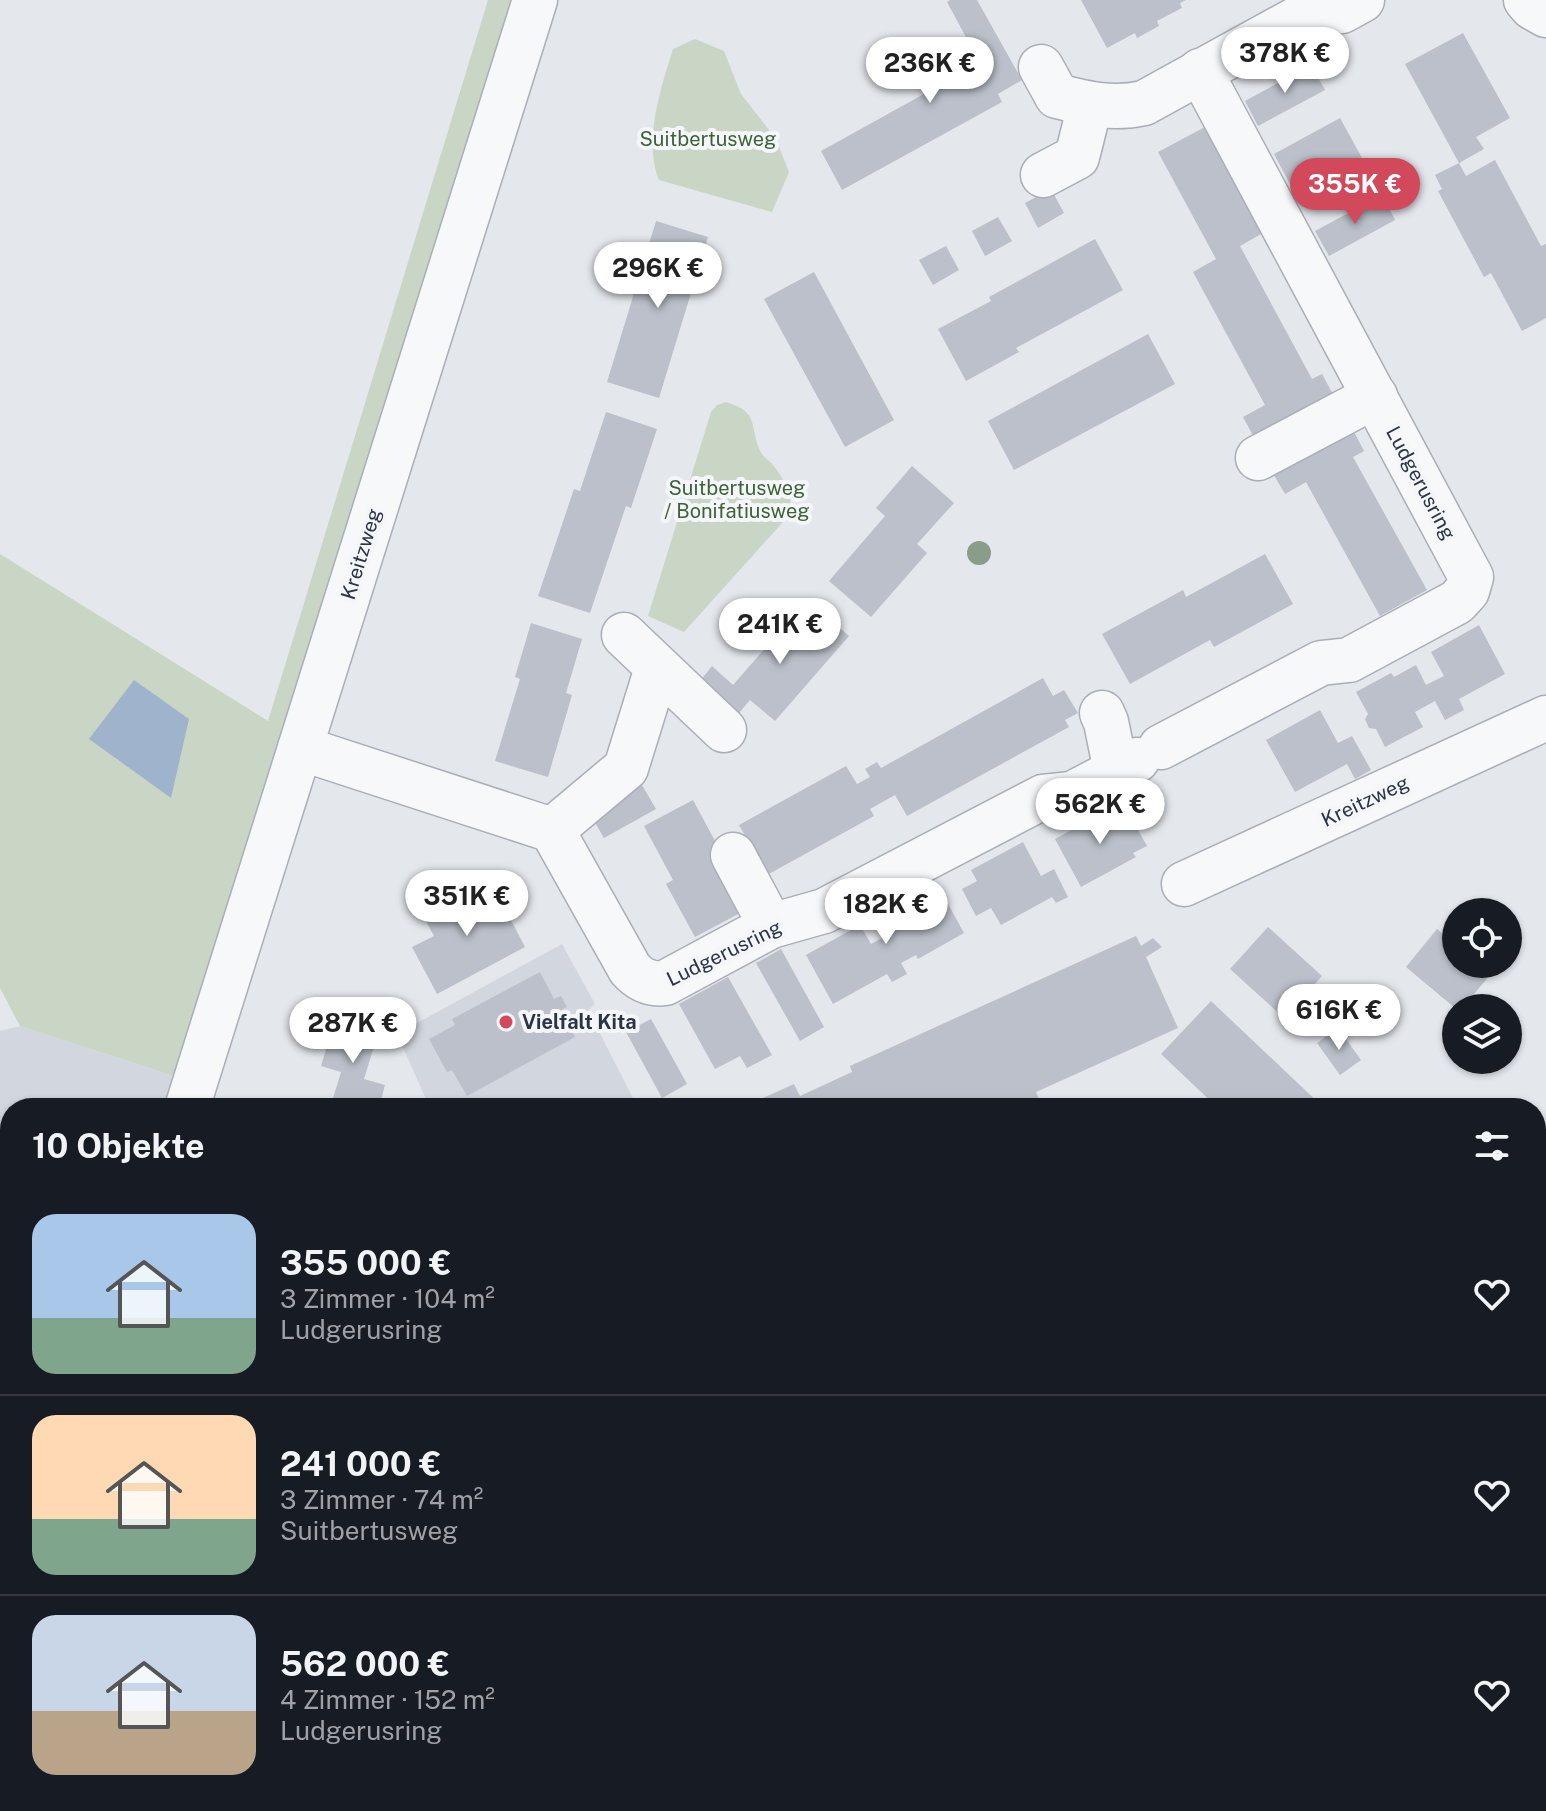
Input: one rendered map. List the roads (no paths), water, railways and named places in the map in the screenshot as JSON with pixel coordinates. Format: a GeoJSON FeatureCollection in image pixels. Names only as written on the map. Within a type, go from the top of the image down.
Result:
{"type":"FeatureCollection","features":[{"type":"Feature","properties":{"kind":"street","name":"Kreitzweg"},"geometry":{"type":"LineString","coordinates":[[190,1098],[535,0]]}},
{"type":"Feature","properties":{"kind":"street"},"geometry":{"type":"LineString","coordinates":[[1041,67],[1057,96],[1090,105],[1122,108],[1144,103],[1306,14],[1342,11],[1362,0]]}},
{"type":"Feature","properties":{"kind":"street"},"geometry":{"type":"LineString","coordinates":[[1526,0],[1546,15]]}},
{"type":"Feature","properties":{"kind":"street","name":"Ludgerusring"},"geometry":{"type":"LineString","coordinates":[[552,830],[630,969],[649,983],[665,983],[771,926],[824,911],[1043,797],[1072,794],[1321,663],[1349,660],[1457,602],[1467,591],[1471,577],[1200,71]]}},
{"type":"Feature","properties":{"kind":"street"},"geometry":{"type":"LineString","coordinates":[[1043,175],[1077,157],[1090,105]]}},
{"type":"Feature","properties":{"kind":"street"},"geometry":{"type":"LineString","coordinates":[[1258,458],[1375,396]]}},
{"type":"Feature","properties":{"kind":"street"},"geometry":{"type":"LineString","coordinates":[[624,635],[724,730]]}},
{"type":"Feature","properties":{"kind":"street"},"geometry":{"type":"LineString","coordinates":[[300,748],[552,830],[626,768],[657,668]]}},
{"type":"Feature","properties":{"kind":"street"},"geometry":{"type":"LineString","coordinates":[[1102,713],[1138,759]]}},
{"type":"Feature","properties":{"kind":"street","name":"Kreitzweg"},"geometry":{"type":"LineString","coordinates":[[1184,884],[1546,718]]}},
{"type":"Feature","properties":{"kind":"street"},"geometry":{"type":"LineString","coordinates":[[733,855],[771,926]]}},
{"type":"Feature","properties":{"kind":"water"},"geometry":{"type":"Polygon","coordinates":[[[134,680],[189,719],[171,798],[89,739],[134,680]]]}},
{"type":"Feature","properties":{"kind":"place","name":"Vielfalt Kita"},"geometry":{"type":"Point","coordinates":[506,1022]}},
{"type":"Feature","properties":{"kind":"park label","name":"Suitbertusweg"},"geometry":{"type":"Point","coordinates":[708,139]}},
{"type":"Feature","properties":{"kind":"park label","name":"Suitbertusweg / Bonifatiusweg"},"geometry":{"type":"Point","coordinates":[737,500]}}]}
